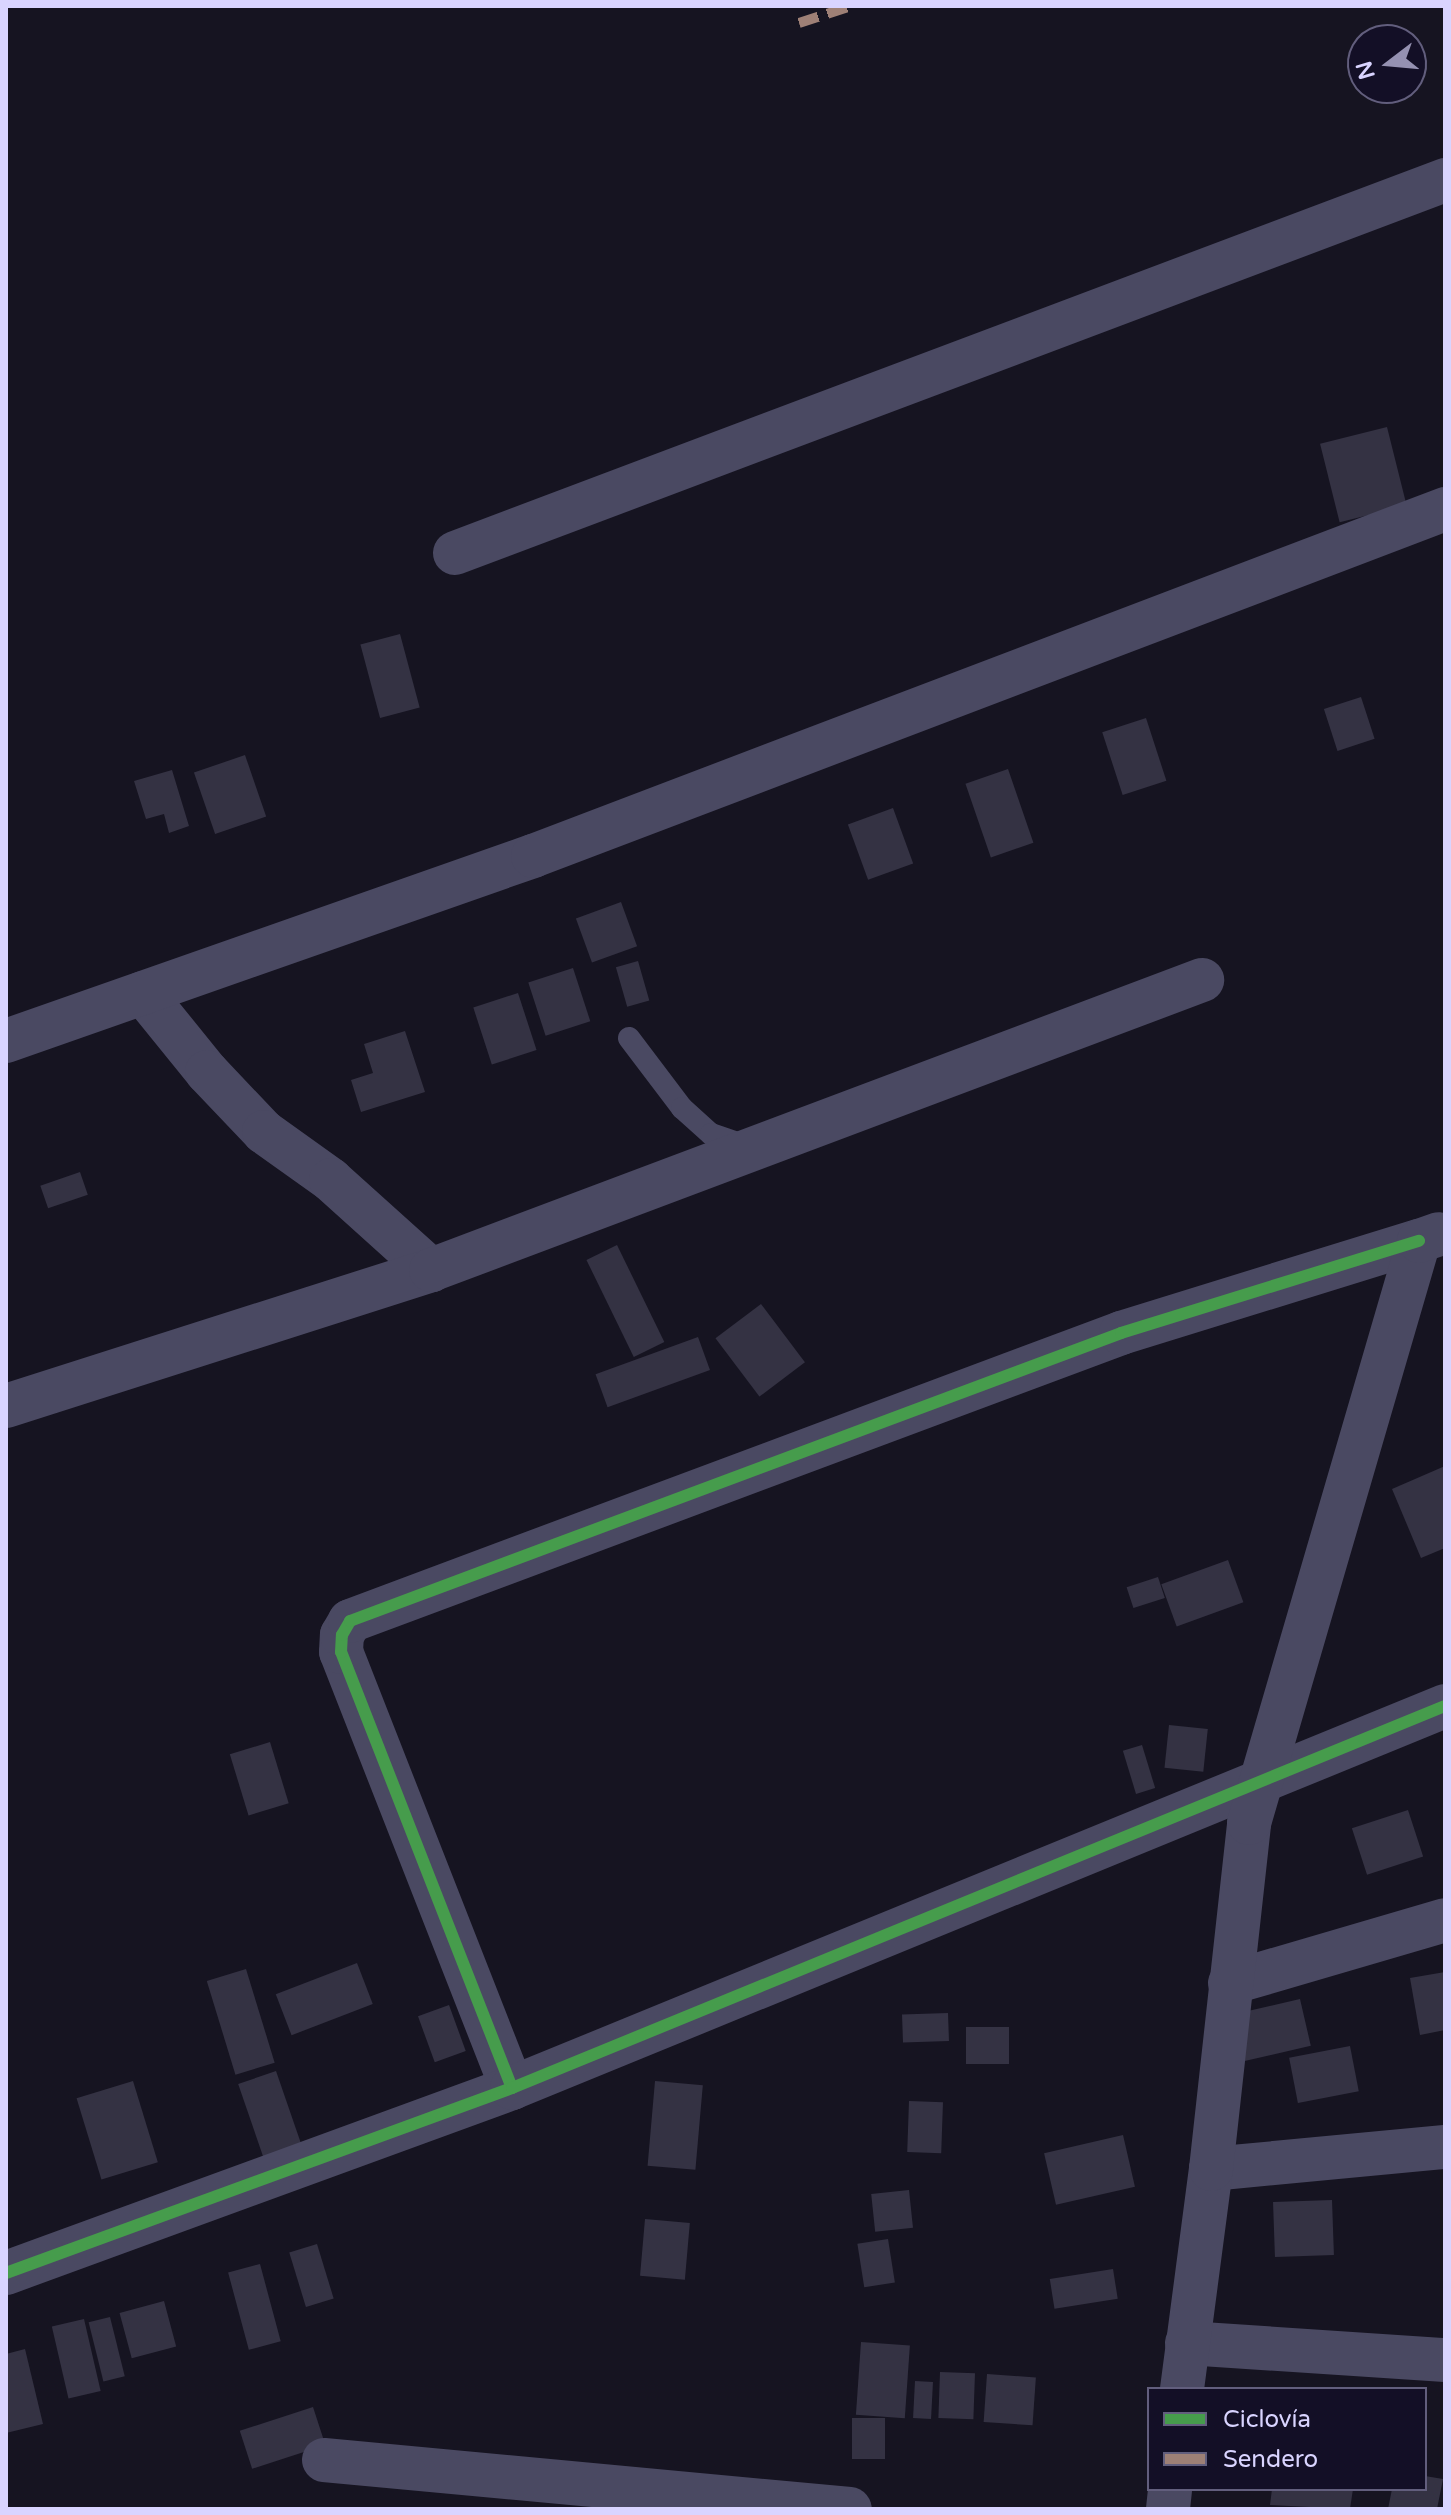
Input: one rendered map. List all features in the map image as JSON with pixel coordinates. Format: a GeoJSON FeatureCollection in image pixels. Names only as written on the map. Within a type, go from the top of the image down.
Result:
{"type":"FeatureCollection","features":[{"type":"Feature","properties":{"kind":"street"},"geometry":{"type":"LineString","coordinates":[[455,553],[1445,180]]}},
{"type":"Feature","properties":{"kind":"street"},"geometry":{"type":"LineString","coordinates":[[6,1041],[533,856],[1445,509]]}},
{"type":"Feature","properties":{"kind":"street"},"geometry":{"type":"LineString","coordinates":[[6,1406],[431,1270],[1202,980]]}},
{"type":"Feature","properties":{"kind":"street"},"geometry":{"type":"LineString","coordinates":[[143,993],[207,1072],[264,1132],[331,1180],[431,1270]]}},
{"type":"Feature","properties":{"kind":"street"},"geometry":{"type":"LineString","coordinates":[[1182,2387],[1211,2169],[1249,1823],[1432,1237]]}},
{"type":"Feature","properties":{"kind":"street"},"geometry":{"type":"LineString","coordinates":[[512,2088],[341,1652],[342,1635],[350,1621],[1121,1333],[1432,1237]]}},
{"type":"Feature","properties":{"kind":"street"},"geometry":{"type":"LineString","coordinates":[[6,2273],[512,2088],[1445,1706]]}},
{"type":"Feature","properties":{"kind":"street"},"geometry":{"type":"LineString","coordinates":[[1230,1983],[1445,1920]]}},
{"type":"Feature","properties":{"kind":"street"},"geometry":{"type":"LineString","coordinates":[[1211,2169],[1445,2147]]}},
{"type":"Feature","properties":{"kind":"street"},"geometry":{"type":"LineString","coordinates":[[1187,2343],[1445,2360]]}},
{"type":"Feature","properties":{"kind":"street"},"geometry":{"type":"LineString","coordinates":[[324,2460],[850,2509]]}},
{"type":"Feature","properties":{"kind":"lane"},"geometry":{"type":"LineString","coordinates":[[629,1038],[682,1108],[711,1134],[752,1148]]}},
{"type":"Feature","properties":{"kind":"building"},"geometry":{"type":"Polygon","coordinates":[[[1387,427],[1407,506],[1340,522],[1320,444],[1387,427]]]}},
{"type":"Feature","properties":{"kind":"building"},"geometry":{"type":"Polygon","coordinates":[[[400,634],[420,707],[380,718],[360,645],[400,634]]]}},
{"type":"Feature","properties":{"kind":"building"},"geometry":{"type":"Polygon","coordinates":[[[1361,697],[1375,739],[1338,751],[1324,709],[1361,697]]]}},
{"type":"Feature","properties":{"kind":"building"},"geometry":{"type":"Polygon","coordinates":[[[1146,718],[1166,781],[1123,795],[1102,732],[1146,718]]]}},
{"type":"Feature","properties":{"kind":"building"},"geometry":{"type":"Polygon","coordinates":[[[245,755],[266,816],[215,834],[194,773],[245,755]]]}},
{"type":"Feature","properties":{"kind":"building"},"geometry":{"type":"Polygon","coordinates":[[[1008,769],[1033,843],[991,857],[965,784],[1008,769]]]}},
{"type":"Feature","properties":{"kind":"building"},"geometry":{"type":"Polygon","coordinates":[[[172,770],[189,826],[169,833],[164,814],[146,819],[134,781],[172,770]]]}},
{"type":"Feature","properties":{"kind":"building"},"geometry":{"type":"Polygon","coordinates":[[[893,808],[913,863],[868,880],[848,824],[893,808]]]}},
{"type":"Feature","properties":{"kind":"building"},"geometry":{"type":"Polygon","coordinates":[[[621,902],[637,946],[592,963],[576,918],[621,902]]]}},
{"type":"Feature","properties":{"kind":"building"},"geometry":{"type":"Polygon","coordinates":[[[638,961],[649,1000],[627,1007],[616,967],[638,961]]]}},
{"type":"Feature","properties":{"kind":"building"},"geometry":{"type":"Polygon","coordinates":[[[573,968],[590,1021],[546,1036],[528,983],[573,968]]]}},
{"type":"Feature","properties":{"kind":"building"},"geometry":{"type":"Polygon","coordinates":[[[518,993],[537,1050],[492,1065],[473,1008],[518,993]]]}},
{"type":"Feature","properties":{"kind":"building"},"geometry":{"type":"Polygon","coordinates":[[[405,1031],[425,1092],[361,1112],[351,1080],[373,1073],[364,1044],[405,1031]]]}},
{"type":"Feature","properties":{"kind":"building"},"geometry":{"type":"Polygon","coordinates":[[[80,1172],[88,1195],[48,1208],[40,1186],[80,1172]]]}},
{"type":"Feature","properties":{"kind":"building"},"geometry":{"type":"Polygon","coordinates":[[[617,1245],[664,1342],[634,1357],[586,1260],[617,1245]]]}},
{"type":"Feature","properties":{"kind":"building"},"geometry":{"type":"Polygon","coordinates":[[[761,1304],[805,1362],[759,1397],[715,1338],[761,1304]]]}},
{"type":"Feature","properties":{"kind":"building"},"geometry":{"type":"Polygon","coordinates":[[[698,1337],[710,1370],[608,1407],[596,1374],[698,1337]]]}},
{"type":"Feature","properties":{"kind":"building"},"geometry":{"type":"Polygon","coordinates":[[[1445,1466],[1445,1548],[1421,1558],[1392,1489],[1445,1466]]]}},
{"type":"Feature","properties":{"kind":"building"},"geometry":{"type":"Polygon","coordinates":[[[1228,1560],[1243,1602],[1177,1627],[1161,1584],[1228,1560]]]}},
{"type":"Feature","properties":{"kind":"building"},"geometry":{"type":"Polygon","coordinates":[[[1158,1577],[1165,1598],[1133,1608],[1127,1587],[1158,1577]]]}},
{"type":"Feature","properties":{"kind":"building"},"geometry":{"type":"Polygon","coordinates":[[[1169,1725],[1208,1729],[1203,1772],[1165,1768],[1169,1725]]]}},
{"type":"Feature","properties":{"kind":"building"},"geometry":{"type":"Polygon","coordinates":[[[270,1742],[289,1803],[249,1815],[230,1754],[270,1742]]]}},
{"type":"Feature","properties":{"kind":"building"},"geometry":{"type":"Polygon","coordinates":[[[1142,1745],[1155,1788],[1136,1794],[1123,1751],[1142,1745]]]}},
{"type":"Feature","properties":{"kind":"building"},"geometry":{"type":"Polygon","coordinates":[[[1408,1810],[1423,1857],[1367,1875],[1352,1828],[1408,1810]]]}},
{"type":"Feature","properties":{"kind":"building"},"geometry":{"type":"Polygon","coordinates":[[[357,1963],[373,2004],[292,2035],[276,1994],[357,1963]]]}},
{"type":"Feature","properties":{"kind":"building"},"geometry":{"type":"Polygon","coordinates":[[[246,1969],[275,2063],[235,2075],[207,1981],[246,1969]]]}},
{"type":"Feature","properties":{"kind":"building"},"geometry":{"type":"Polygon","coordinates":[[[1445,1972],[1445,2030],[1420,2035],[1410,1978],[1445,1972]]]}},
{"type":"Feature","properties":{"kind":"building"},"geometry":{"type":"Polygon","coordinates":[[[1300,1999],[1311,2046],[1244,2061],[1233,2015],[1300,1999]]]}},
{"type":"Feature","properties":{"kind":"building"},"geometry":{"type":"Polygon","coordinates":[[[449,2005],[466,2051],[435,2062],[418,2016],[449,2005]]]}},
{"type":"Feature","properties":{"kind":"building"},"geometry":{"type":"Polygon","coordinates":[[[948,2013],[949,2041],[903,2043],[902,2015],[948,2013]]]}},
{"type":"Feature","properties":{"kind":"building"},"geometry":{"type":"Polygon","coordinates":[[[966,2027],[1009,2027],[1009,2064],[966,2064],[966,2027]]]}},
{"type":"Feature","properties":{"kind":"building"},"geometry":{"type":"Polygon","coordinates":[[[1350,2046],[1359,2091],[1298,2103],[1289,2058],[1350,2046]]]}},
{"type":"Feature","properties":{"kind":"building"},"geometry":{"type":"Polygon","coordinates":[[[276,2071],[304,2151],[266,2164],[238,2084],[276,2071]]]}},
{"type":"Feature","properties":{"kind":"building"},"geometry":{"type":"Polygon","coordinates":[[[133,2081],[158,2162],[101,2180],[77,2098],[133,2081]]]}},
{"type":"Feature","properties":{"kind":"building"},"geometry":{"type":"Polygon","coordinates":[[[655,2081],[703,2085],[695,2170],[648,2166],[655,2081]]]}},
{"type":"Feature","properties":{"kind":"building"},"geometry":{"type":"Polygon","coordinates":[[[909,2101],[943,2102],[941,2153],[907,2152],[909,2101]]]}},
{"type":"Feature","properties":{"kind":"building"},"geometry":{"type":"Polygon","coordinates":[[[1123,2135],[1135,2187],[1056,2205],[1044,2153],[1123,2135]]]}},
{"type":"Feature","properties":{"kind":"building"},"geometry":{"type":"Polygon","coordinates":[[[909,2190],[913,2228],[875,2232],[871,2194],[909,2190]]]}},
{"type":"Feature","properties":{"kind":"building"},"geometry":{"type":"Polygon","coordinates":[[[1332,2200],[1334,2255],[1275,2257],[1273,2202],[1332,2200]]]}},
{"type":"Feature","properties":{"kind":"building"},"geometry":{"type":"Polygon","coordinates":[[[645,2219],[690,2223],[685,2280],[640,2276],[645,2219]]]}},
{"type":"Feature","properties":{"kind":"building"},"geometry":{"type":"Polygon","coordinates":[[[888,2239],[895,2282],[864,2287],[857,2244],[888,2239]]]}},
{"type":"Feature","properties":{"kind":"building"},"geometry":{"type":"Polygon","coordinates":[[[317,2244],[334,2299],[306,2307],[289,2252],[317,2244]]]}},
{"type":"Feature","properties":{"kind":"building"},"geometry":{"type":"Polygon","coordinates":[[[260,2264],[281,2341],[249,2350],[228,2273],[260,2264]]]}},
{"type":"Feature","properties":{"kind":"building"},"geometry":{"type":"Polygon","coordinates":[[[1113,2269],[1118,2299],[1054,2309],[1050,2279],[1113,2269]]]}},
{"type":"Feature","properties":{"kind":"building"},"geometry":{"type":"Polygon","coordinates":[[[164,2301],[176,2346],[132,2358],[120,2313],[164,2301]]]}},
{"type":"Feature","properties":{"kind":"building"},"geometry":{"type":"Polygon","coordinates":[[[110,2317],[125,2376],[103,2382],[89,2322],[110,2317]]]}},
{"type":"Feature","properties":{"kind":"building"},"geometry":{"type":"Polygon","coordinates":[[[84,2319],[101,2391],[68,2399],[52,2326],[84,2319]]]}},
{"type":"Feature","properties":{"kind":"building"},"geometry":{"type":"Polygon","coordinates":[[[861,2342],[910,2345],[905,2418],[856,2415],[861,2342]]]}},
{"type":"Feature","properties":{"kind":"building"},"geometry":{"type":"Polygon","coordinates":[[[25,2349],[43,2424],[6,2433],[6,2354],[25,2349]]]}},
{"type":"Feature","properties":{"kind":"building"},"geometry":{"type":"Polygon","coordinates":[[[940,2372],[975,2373],[973,2419],[938,2418],[940,2372]]]}},
{"type":"Feature","properties":{"kind":"building"},"geometry":{"type":"Polygon","coordinates":[[[987,2374],[1036,2377],[1033,2425],[984,2422],[987,2374]]]}},
{"type":"Feature","properties":{"kind":"building"},"geometry":{"type":"Polygon","coordinates":[[[915,2381],[933,2382],[931,2419],[913,2418],[915,2381]]]}},
{"type":"Feature","properties":{"kind":"building"},"geometry":{"type":"Polygon","coordinates":[[[313,2407],[325,2445],[252,2469],[240,2431],[313,2407]]]}},
{"type":"Feature","properties":{"kind":"building"},"geometry":{"type":"Polygon","coordinates":[[[852,2418],[885,2418],[885,2459],[852,2459],[852,2418]]]}},
{"type":"Feature","properties":{"kind":"building"},"geometry":{"type":"Polygon","coordinates":[[[1427,2476],[1443,2479],[1437,2509],[1388,2509],[1392,2491],[1427,2491],[1427,2476]]]}},
{"type":"Feature","properties":{"kind":"building"},"geometry":{"type":"Polygon","coordinates":[[[1272,2491],[1353,2491],[1350,2509],[1270,2505],[1272,2491]]]}},
{"type":"Feature","properties":{"kind":"marked path"},"geometry":{"type":"LineString","coordinates":[[799,23],[851,6]]}},
{"type":"Feature","properties":{"kind":"cycle path"},"geometry":{"type":"LineString","coordinates":[[512,2088],[341,1652],[342,1635],[350,1621],[1121,1333],[1419,1241]]}},
{"type":"Feature","properties":{"kind":"cycle path"},"geometry":{"type":"LineString","coordinates":[[6,2273],[512,2088],[1445,1706]]}}]}
